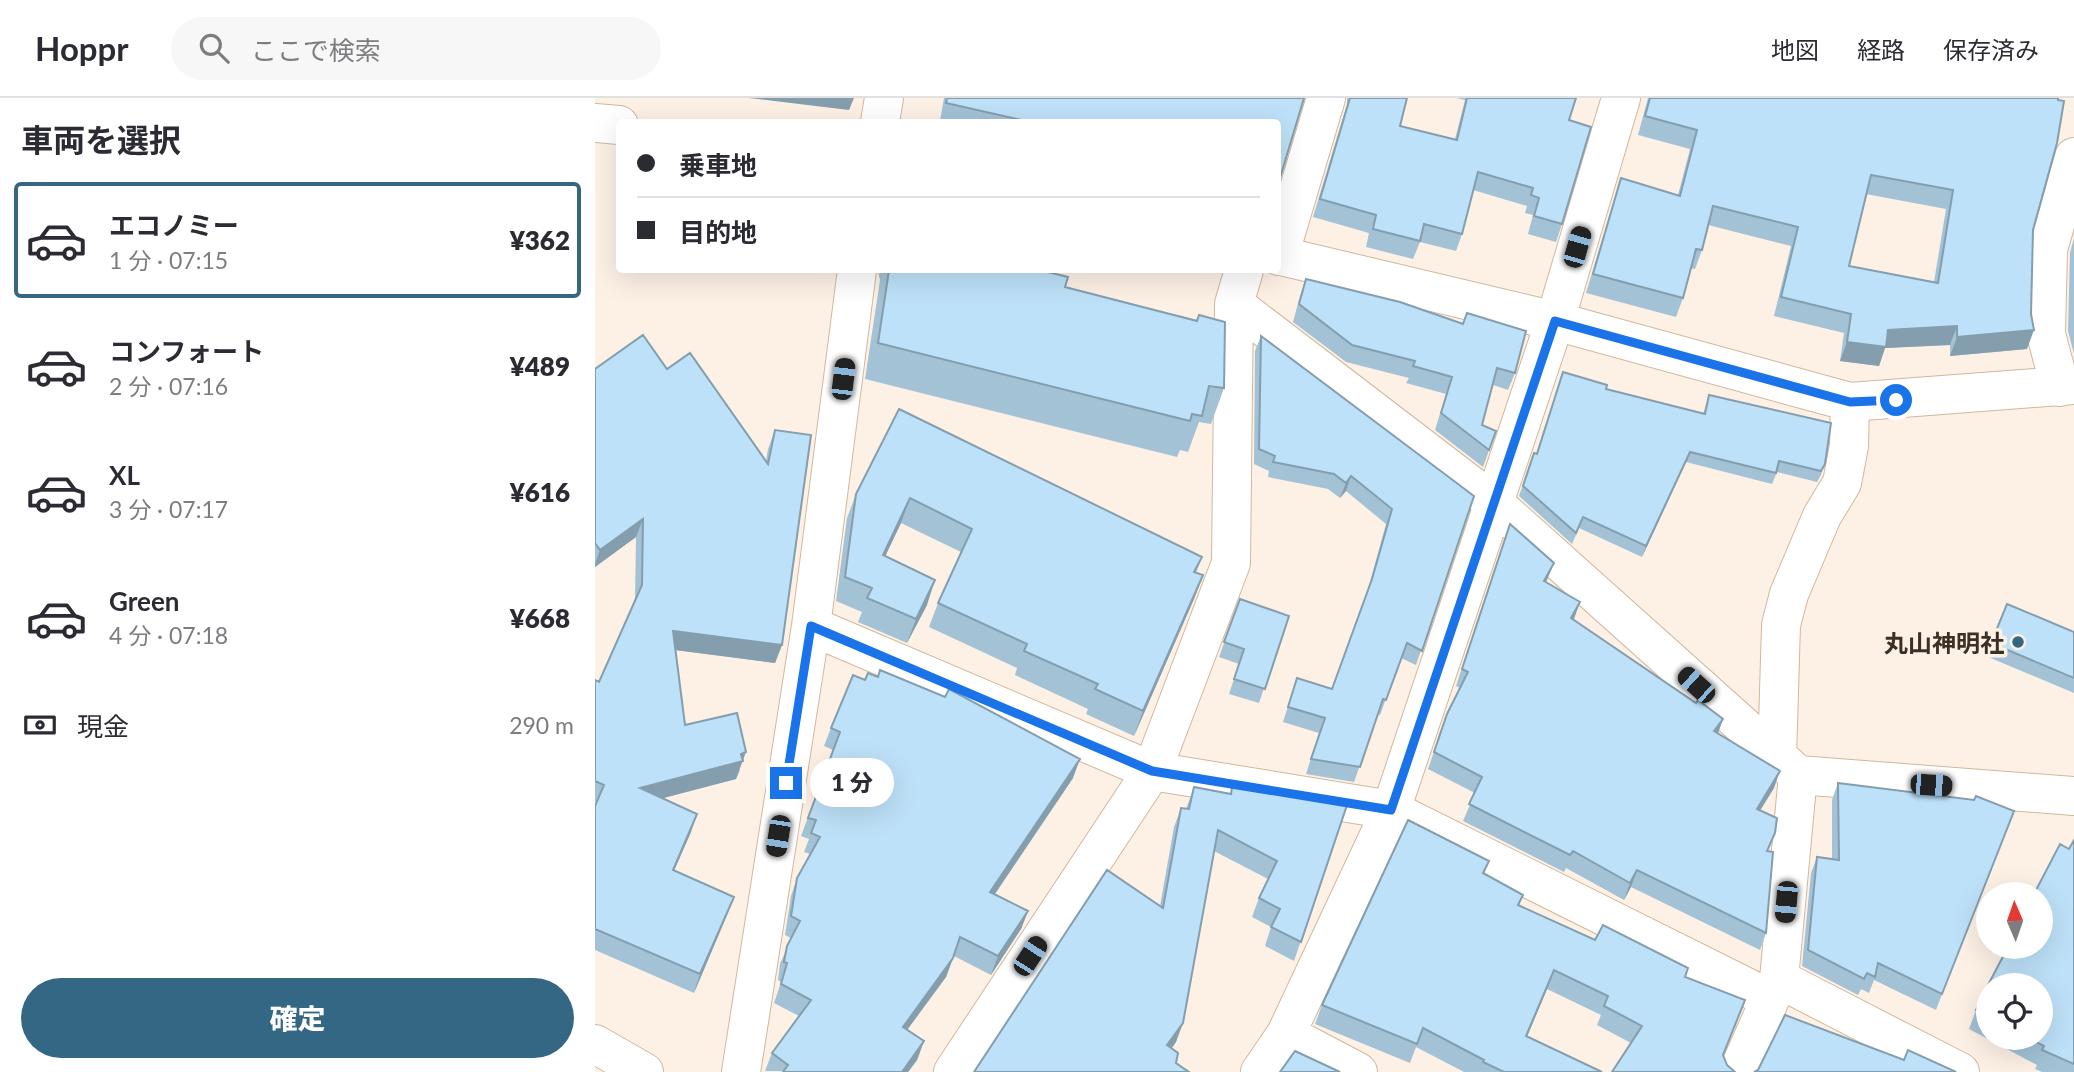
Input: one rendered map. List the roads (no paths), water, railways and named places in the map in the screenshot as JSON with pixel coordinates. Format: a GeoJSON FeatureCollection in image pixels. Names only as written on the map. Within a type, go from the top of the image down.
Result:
{"type":"FeatureCollection","features":[{"type":"Feature","properties":{"kind":"street"},"geometry":{"type":"LineString","coordinates":[[880,119],[884,98]]}},
{"type":"Feature","properties":{"kind":"street"},"geometry":{"type":"LineString","coordinates":[[1281,246],[1326,98]]}},
{"type":"Feature","properties":{"kind":"street"},"geometry":{"type":"LineString","coordinates":[[1260,1072],[1286,1034],[1391,810],[1555,321],[1621,98]]}},
{"type":"Feature","properties":{"kind":"street"},"geometry":{"type":"LineString","coordinates":[[595,123],[616,125]]}},
{"type":"Feature","properties":{"kind":"street"},"geometry":{"type":"LineString","coordinates":[[1281,257],[1555,321],[1850,402],[2067,386],[2046,334],[2048,250],[2074,157]]}},
{"type":"Feature","properties":{"kind":"street"},"geometry":{"type":"LineString","coordinates":[[741,1072],[811,626],[857,273]]}},
{"type":"Feature","properties":{"kind":"street"},"geometry":{"type":"LineString","coordinates":[[1239,287],[1494,503],[1787,766],[2074,796]]}},
{"type":"Feature","properties":{"kind":"street"},"geometry":{"type":"LineString","coordinates":[[953,1072],[1152,771],[1231,563],[1239,287]]}},
{"type":"Feature","properties":{"kind":"street"},"geometry":{"type":"LineString","coordinates":[[1738,1072],[1775,989],[1787,766],[1781,625],[1789,594],[1822,516],[1842,483],[1849,446],[1850,402]]}},
{"type":"Feature","properties":{"kind":"street"},"geometry":{"type":"LineString","coordinates":[[811,626],[1152,771],[1391,810],[1960,1072]]}},
{"type":"Feature","properties":{"kind":"street"},"geometry":{"type":"LineString","coordinates":[[1286,1034],[1357,1072]]}},
{"type":"Feature","properties":{"kind":"street"},"geometry":{"type":"LineString","coordinates":[[595,1044],[644,1072]]}},
{"type":"Feature","properties":{"kind":"place","name":"丸山神明社"},"geometry":{"type":"Point","coordinates":[2018,642]}}]}
